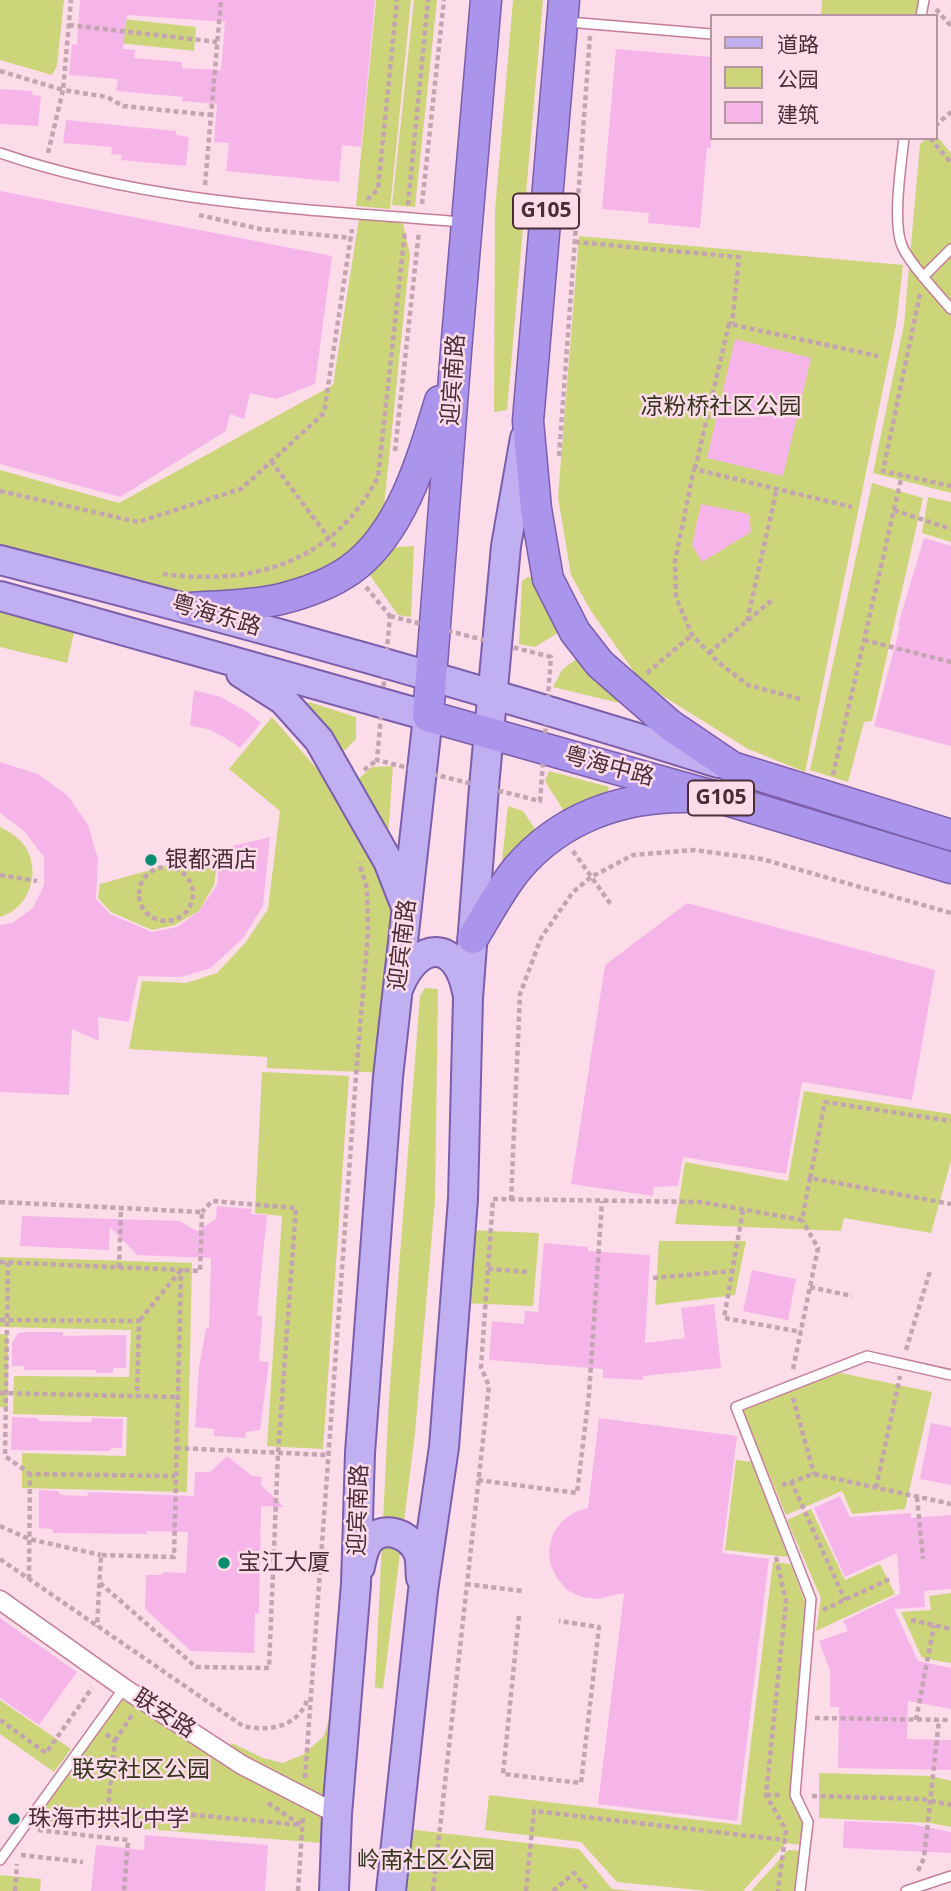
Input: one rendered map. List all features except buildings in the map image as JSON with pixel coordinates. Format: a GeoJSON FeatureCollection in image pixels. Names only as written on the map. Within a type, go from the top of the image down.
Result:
{"type":"FeatureCollection","features":[{"type":"Feature","properties":{"kind":"highway","name":"迎宾南路"},"geometry":{"type":"LineString","coordinates":[[428,716],[486,0]]}},
{"type":"Feature","properties":{"kind":"highway","name":"G105"},"geometry":{"type":"LineString","coordinates":[[528,421],[573,16]]}},
{"type":"Feature","properties":{"kind":"highway"},"geometry":{"type":"LineString","coordinates":[[191,596],[278,600],[322,585],[351,569],[369,553],[388,527],[413,482],[456,351]]}},
{"type":"Feature","properties":{"kind":"highway"},"geometry":{"type":"LineString","coordinates":[[528,421],[536,509],[548,579],[575,632],[600,664],[638,699],[670,725],[732,767]]}},
{"type":"Feature","properties":{"kind":"highway","name":"粤海中路"},"geometry":{"type":"LineString","coordinates":[[428,716],[720,798],[951,868]]}},
{"type":"Feature","properties":{"kind":"highway","name":"粤海中路"},"geometry":{"type":"LineString","coordinates":[[732,767],[951,835]]}},
{"type":"Feature","properties":{"kind":"highway"},"geometry":{"type":"LineString","coordinates":[[473,938],[517,869],[539,847],[580,820],[602,809],[634,801],[654,798],[720,798]]}},
{"type":"Feature","properties":{"kind":"main road"},"geometry":{"type":"LineString","coordinates":[[391,1891],[423,1591],[444,1447],[463,1199],[468,998],[492,694],[506,546],[528,421]]}},
{"type":"Feature","properties":{"kind":"main road","name":"粤海东路"},"geometry":{"type":"LineString","coordinates":[[0,560],[191,596],[430,676]]}},
{"type":"Feature","properties":{"kind":"main road","name":"粤海东路"},"geometry":{"type":"LineString","coordinates":[[0,596],[428,716]]}},
{"type":"Feature","properties":{"kind":"main road"},"geometry":{"type":"LineString","coordinates":[[215,657],[283,700],[319,740],[388,861],[407,909]]}},
{"type":"Feature","properties":{"kind":"main road","name":"粤海中路"},"geometry":{"type":"LineString","coordinates":[[430,676],[732,767]]}},
{"type":"Feature","properties":{"kind":"main road","name":"迎宾南路"},"geometry":{"type":"LineString","coordinates":[[334,1891],[337,1814],[356,1584],[360,1453],[388,1077],[428,716]]}},
{"type":"Feature","properties":{"kind":"main road"},"geometry":{"type":"LineString","coordinates":[[398,990],[413,962],[433,952],[456,960],[464,973],[468,998]]}},
{"type":"Feature","properties":{"kind":"main road"},"geometry":{"type":"LineString","coordinates":[[356,1584],[363,1551],[370,1539],[380,1533],[394,1533],[406,1538],[419,1555],[423,1591]]}},
{"type":"Feature","properties":{"kind":"street","name":"联安路"},"geometry":{"type":"LineString","coordinates":[[0,1600],[124,1688],[242,1765],[337,1814]]}},
{"type":"Feature","properties":{"kind":"lane"},"geometry":{"type":"LineString","coordinates":[[573,16],[710,34]]}},
{"type":"Feature","properties":{"kind":"lane"},"geometry":{"type":"LineString","coordinates":[[904,140],[898,204],[901,244],[923,277],[951,309]]}},
{"type":"Feature","properties":{"kind":"lane"},"geometry":{"type":"LineString","coordinates":[[0,153],[45,167],[128,186],[209,200],[467,223]]}},
{"type":"Feature","properties":{"kind":"lane"},"geometry":{"type":"LineString","coordinates":[[923,277],[951,249]]}},
{"type":"Feature","properties":{"kind":"lane"},"geometry":{"type":"LineString","coordinates":[[800,1891],[808,1822],[795,1795],[811,1599],[736,1407],[867,1356],[951,1375]]}},
{"type":"Feature","properties":{"kind":"lane"},"geometry":{"type":"LineString","coordinates":[[0,1860],[124,1688]]}},
{"type":"Feature","properties":{"kind":"lane"},"geometry":{"type":"LineString","coordinates":[[907,1890],[951,1876]]}},
{"type":"Feature","properties":{"kind":"path"},"geometry":{"type":"LineString","coordinates":[[45,167],[63,90],[71,0]]}},
{"type":"Feature","properties":{"kind":"path"},"geometry":{"type":"LineString","coordinates":[[219,187],[205,185],[221,0]]}},
{"type":"Feature","properties":{"kind":"path"},"geometry":{"type":"LineString","coordinates":[[0,491],[138,522],[241,489],[324,413],[355,213],[378,189],[397,0]]}},
{"type":"Feature","properties":{"kind":"path"},"geometry":{"type":"LineString","coordinates":[[191,596],[157,574],[223,576],[253,573],[300,557],[330,540],[353,517],[378,477],[428,0]]}},
{"type":"Feature","properties":{"kind":"path"},"geometry":{"type":"LineString","coordinates":[[395,453],[444,0]]}},
{"type":"Feature","properties":{"kind":"path"},"geometry":{"type":"LineString","coordinates":[[935,9],[951,26]]}},
{"type":"Feature","properties":{"kind":"path"},"geometry":{"type":"LineString","coordinates":[[559,456],[575,242],[573,16]]}},
{"type":"Feature","properties":{"kind":"path"},"geometry":{"type":"LineString","coordinates":[[69,24],[217,42]]}},
{"type":"Feature","properties":{"kind":"path"},"geometry":{"type":"LineString","coordinates":[[0,71],[63,90],[107,97],[123,106],[211,116]]}},
{"type":"Feature","properties":{"kind":"path"},"geometry":{"type":"LineString","coordinates":[[937,124],[951,112]]}},
{"type":"Feature","properties":{"kind":"path"},"geometry":{"type":"LineString","coordinates":[[932,140],[951,163]]}},
{"type":"Feature","properties":{"kind":"path"},"geometry":{"type":"LineString","coordinates":[[575,242],[739,257],[732,324],[729,324],[675,561],[676,597],[692,635],[709,653],[748,685],[800,699]]}},
{"type":"Feature","properties":{"kind":"path"},"geometry":{"type":"LineString","coordinates":[[923,277],[883,471],[951,486]]}},
{"type":"Feature","properties":{"kind":"path"},"geometry":{"type":"LineString","coordinates":[[732,324],[878,356]]}},
{"type":"Feature","properties":{"kind":"path"},"geometry":{"type":"LineString","coordinates":[[271,461],[351,569],[390,616]]}},
{"type":"Feature","properties":{"kind":"path"},"geometry":{"type":"LineString","coordinates":[[695,469],[852,507]]}},
{"type":"Feature","properties":{"kind":"path"},"geometry":{"type":"LineString","coordinates":[[831,782],[902,475]]}},
{"type":"Feature","properties":{"kind":"path"},"geometry":{"type":"LineString","coordinates":[[747,621],[777,488]]}},
{"type":"Feature","properties":{"kind":"path"},"geometry":{"type":"LineString","coordinates":[[894,510],[951,529]]}},
{"type":"Feature","properties":{"kind":"path"},"geometry":{"type":"LineString","coordinates":[[709,653],[772,600]]}},
{"type":"Feature","properties":{"kind":"path"},"geometry":{"type":"LineString","coordinates":[[646,674],[692,635]]}},
{"type":"Feature","properties":{"kind":"path"},"geometry":{"type":"LineString","coordinates":[[864,640],[951,662]]}},
{"type":"Feature","properties":{"kind":"path"},"geometry":{"type":"LineString","coordinates":[[511,1200],[520,994],[541,938],[573,892],[591,877],[633,855],[694,850],[762,859],[951,912]]}},
{"type":"Feature","properties":{"kind":"path"},"geometry":{"type":"LineString","coordinates":[[298,1891],[355,1076],[369,933],[367,888],[355,854]]}},
{"type":"Feature","properties":{"kind":"path"},"geometry":{"type":"LineString","coordinates":[[169,866],[185,873],[194,890],[193,899],[184,915],[167,921],[149,915],[143,909],[139,892],[145,876],[152,870],[169,866]]}},
{"type":"Feature","properties":{"kind":"path"},"geometry":{"type":"LineString","coordinates":[[0,875],[37,881]]}},
{"type":"Feature","properties":{"kind":"path"},"geometry":{"type":"LineString","coordinates":[[814,1474],[790,1386],[818,1248],[802,1220],[825,1102],[951,1121]]}},
{"type":"Feature","properties":{"kind":"path"},"geometry":{"type":"LineString","coordinates":[[810,1178],[951,1205]]}},
{"type":"Feature","properties":{"kind":"path"},"geometry":{"type":"LineString","coordinates":[[463,1199],[701,1202],[802,1220]]}},
{"type":"Feature","properties":{"kind":"path"},"geometry":{"type":"LineString","coordinates":[[433,1891],[489,1385],[481,1367],[493,1199]]}},
{"type":"Feature","properties":{"kind":"path"},"geometry":{"type":"LineString","coordinates":[[0,1262],[200,1271],[202,1212],[212,1201],[296,1208],[278,1453],[269,1668],[196,1667],[100,1583]]}},
{"type":"Feature","properties":{"kind":"path"},"geometry":{"type":"LineString","coordinates":[[478,1480],[577,1493],[589,1394],[602,1201]]}},
{"type":"Feature","properties":{"kind":"path"},"geometry":{"type":"LineString","coordinates":[[0,1202],[202,1212]]}},
{"type":"Feature","properties":{"kind":"path"},"geometry":{"type":"LineString","coordinates":[[119,1268],[121,1208]]}},
{"type":"Feature","properties":{"kind":"path"},"geometry":{"type":"LineString","coordinates":[[743,1210],[724,1318],[801,1332]]}},
{"type":"Feature","properties":{"kind":"path"},"geometry":{"type":"LineString","coordinates":[[8,1262],[3,1320],[5,1456],[30,1474],[176,1476]]}},
{"type":"Feature","properties":{"kind":"path"},"geometry":{"type":"LineString","coordinates":[[458,1267],[529,1272]]}},
{"type":"Feature","properties":{"kind":"path"},"geometry":{"type":"LineString","coordinates":[[137,1396],[139,1321],[181,1270]]}},
{"type":"Feature","properties":{"kind":"path"},"geometry":{"type":"LineString","coordinates":[[0,1526],[29,1539],[101,1555],[174,1557],[181,1270]]}},
{"type":"Feature","properties":{"kind":"path"},"geometry":{"type":"LineString","coordinates":[[653,1278],[732,1271]]}},
{"type":"Feature","properties":{"kind":"path"},"geometry":{"type":"LineString","coordinates":[[810,1287],[852,1296]]}},
{"type":"Feature","properties":{"kind":"path"},"geometry":{"type":"LineString","coordinates":[[3,1320],[139,1321]]}},
{"type":"Feature","properties":{"kind":"path"},"geometry":{"type":"LineString","coordinates":[[3,1393],[178,1397]]}},
{"type":"Feature","properties":{"kind":"path"},"geometry":{"type":"LineString","coordinates":[[176,1448],[327,1455]]}},
{"type":"Feature","properties":{"kind":"path"},"geometry":{"type":"LineString","coordinates":[[29,1579],[30,1474]]}},
{"type":"Feature","properties":{"kind":"path"},"geometry":{"type":"LineString","coordinates":[[768,1489],[814,1474],[951,1504]]}},
{"type":"Feature","properties":{"kind":"path"},"geometry":{"type":"LineString","coordinates":[[791,1482],[845,1600]]}},
{"type":"Feature","properties":{"kind":"path"},"geometry":{"type":"LineString","coordinates":[[917,1497],[923,1559]]}},
{"type":"Feature","properties":{"kind":"path"},"geometry":{"type":"LineString","coordinates":[[774,1548],[786,1602],[766,1795],[786,1829],[778,1891]]}},
{"type":"Feature","properties":{"kind":"path"},"geometry":{"type":"LineString","coordinates":[[97,1627],[101,1555]]}},
{"type":"Feature","properties":{"kind":"path"},"geometry":{"type":"LineString","coordinates":[[0,1559],[243,1726],[258,1730],[284,1726],[297,1716],[307,1702],[312,1682]]}},
{"type":"Feature","properties":{"kind":"path"},"geometry":{"type":"LineString","coordinates":[[785,1613],[809,1616],[892,1578]]}},
{"type":"Feature","properties":{"kind":"path"},"geometry":{"type":"LineString","coordinates":[[466,1584],[522,1591]]}},
{"type":"Feature","properties":{"kind":"path"},"geometry":{"type":"LineString","coordinates":[[519,1616],[503,1774],[581,1783],[599,1627],[559,1621]]}},
{"type":"Feature","properties":{"kind":"path"},"geometry":{"type":"LineString","coordinates":[[911,1620],[951,1629]]}},
{"type":"Feature","properties":{"kind":"path"},"geometry":{"type":"LineString","coordinates":[[916,1720],[934,1625]]}},
{"type":"Feature","properties":{"kind":"path"},"geometry":{"type":"LineString","coordinates":[[0,1720],[46,1753],[103,1673]]}},
{"type":"Feature","properties":{"kind":"path"},"geometry":{"type":"LineString","coordinates":[[142,1700],[115,1741],[108,1807],[302,1825]]}},
{"type":"Feature","properties":{"kind":"path"},"geometry":{"type":"LineString","coordinates":[[774,1716],[951,1720]]}},
{"type":"Feature","properties":{"kind":"path"},"geometry":{"type":"LineString","coordinates":[[907,1890],[924,1858],[939,1720]]}},
{"type":"Feature","properties":{"kind":"path"},"geometry":{"type":"LineString","coordinates":[[95,1727],[115,1741]]}},
{"type":"Feature","properties":{"kind":"path"},"geometry":{"type":"LineString","coordinates":[[766,1795],[931,1801],[951,1805]]}},
{"type":"Feature","properties":{"kind":"path"},"geometry":{"type":"LineString","coordinates":[[526,1891],[534,1811],[785,1840]]}},
{"type":"Feature","properties":{"kind":"path"},"geometry":{"type":"LineString","coordinates":[[22,1829],[128,1840],[124,1891]]}},
{"type":"Feature","properties":{"kind":"path"},"geometry":{"type":"LineString","coordinates":[[15,1891],[18,1855],[83,1862]]}},
{"type":"Feature","properties":{"kind":"path"},"geometry":{"type":"LineString","coordinates":[[553,1891],[573,1873],[589,1891]]}},
{"type":"Feature","properties":{"kind":"green space"},"geometry":{"type":"Polygon","coordinates":[[[0,0],[64,0],[57,66],[52,75],[0,60],[0,0]]]}},
{"type":"Feature","properties":{"kind":"green space"},"geometry":{"type":"Polygon","coordinates":[[[376,0],[411,0],[390,209],[356,206],[376,0]]]}},
{"type":"Feature","properties":{"kind":"green space"},"geometry":{"type":"Polygon","coordinates":[[[414,0],[437,0],[415,207],[392,205],[414,0]]]}},
{"type":"Feature","properties":{"kind":"green space"},"geometry":{"type":"Polygon","coordinates":[[[513,0],[543,0],[507,410],[494,412],[495,211],[513,0]]]}},
{"type":"Feature","properties":{"kind":"green space"},"geometry":{"type":"Polygon","coordinates":[[[822,0],[919,0],[916,14],[821,14],[822,0]]]}},
{"type":"Feature","properties":{"kind":"green space"},"geometry":{"type":"Polygon","coordinates":[[[85,15],[196,27],[194,51],[82,39],[85,15]]]}},
{"type":"Feature","properties":{"kind":"green space"},"geometry":{"type":"Polygon","coordinates":[[[937,136],[951,153],[951,493],[873,473],[904,324],[920,144],[925,140],[937,140],[937,136]]]}},
{"type":"Feature","properties":{"kind":"green space"},"geometry":{"type":"Polygon","coordinates":[[[359,218],[403,223],[410,254],[382,526],[332,578],[190,605],[0,554],[0,470],[119,503],[333,385],[359,218]]]}},
{"type":"Feature","properties":{"kind":"green space","name":"凉粉桥社区公园"},"geometry":{"type":"Polygon","coordinates":[[[579,236],[903,265],[896,325],[805,772],[748,749],[642,683],[591,611],[571,575],[558,497],[579,236]]]}},
{"type":"Feature","properties":{"kind":"green space"},"geometry":{"type":"Polygon","coordinates":[[[872,483],[923,498],[872,721],[864,722],[848,782],[810,770],[872,483]]]}},
{"type":"Feature","properties":{"kind":"green space"},"geometry":{"type":"Polygon","coordinates":[[[928,497],[951,502],[951,542],[922,533],[928,497]]]}},
{"type":"Feature","properties":{"kind":"green space"},"geometry":{"type":"Polygon","coordinates":[[[414,546],[411,617],[398,615],[369,574],[396,547],[414,546]]]}},
{"type":"Feature","properties":{"kind":"green space"},"geometry":{"type":"Polygon","coordinates":[[[528,577],[537,579],[561,631],[535,647],[519,644],[522,581],[528,577]]]}},
{"type":"Feature","properties":{"kind":"green space"},"geometry":{"type":"Polygon","coordinates":[[[0,606],[76,624],[67,663],[0,647],[0,606]]]}},
{"type":"Feature","properties":{"kind":"green space"},"geometry":{"type":"Polygon","coordinates":[[[579,657],[619,703],[553,687],[562,670],[579,657]]]}},
{"type":"Feature","properties":{"kind":"green space"},"geometry":{"type":"Polygon","coordinates":[[[309,702],[356,717],[356,739],[341,754],[297,709],[309,702]]]}},
{"type":"Feature","properties":{"kind":"green space"},"geometry":{"type":"Polygon","coordinates":[[[272,717],[337,792],[392,893],[401,936],[384,1073],[267,1068],[267,1057],[129,1049],[142,981],[186,983],[217,973],[246,942],[268,909],[280,811],[229,769],[272,717]]]}},
{"type":"Feature","properties":{"kind":"green space"},"geometry":{"type":"Polygon","coordinates":[[[393,766],[388,837],[356,781],[372,767],[393,766]]]}},
{"type":"Feature","properties":{"kind":"green space"},"geometry":{"type":"Polygon","coordinates":[[[549,771],[609,787],[607,795],[567,816],[545,781],[549,771]]]}},
{"type":"Feature","properties":{"kind":"green space"},"geometry":{"type":"Polygon","coordinates":[[[508,806],[523,811],[539,835],[509,866],[502,860],[508,806]]]}},
{"type":"Feature","properties":{"kind":"green space"},"geometry":{"type":"Polygon","coordinates":[[[0,827],[24,844],[30,858],[32,879],[25,898],[10,913],[0,917],[0,827]]]}},
{"type":"Feature","properties":{"kind":"green space"},"geometry":{"type":"Polygon","coordinates":[[[219,851],[214,885],[199,911],[175,925],[152,930],[111,912],[98,898],[100,884],[219,851]]]}},
{"type":"Feature","properties":{"kind":"green space"},"geometry":{"type":"Polygon","coordinates":[[[425,988],[438,989],[435,1199],[415,1433],[383,1689],[375,1687],[389,1398],[420,996],[425,988]]]}},
{"type":"Feature","properties":{"kind":"green space"},"geometry":{"type":"Polygon","coordinates":[[[262,1072],[349,1076],[323,1449],[267,1446],[282,1216],[255,1213],[262,1072]]]}},
{"type":"Feature","properties":{"kind":"green space"},"geometry":{"type":"Polygon","coordinates":[[[804,1091],[951,1114],[951,1161],[931,1233],[844,1218],[841,1231],[675,1224],[685,1162],[788,1181],[804,1091]]]}},
{"type":"Feature","properties":{"kind":"green space"},"geometry":{"type":"Polygon","coordinates":[[[467,1230],[539,1233],[533,1306],[463,1303],[467,1230]]]}},
{"type":"Feature","properties":{"kind":"green space"},"geometry":{"type":"Polygon","coordinates":[[[659,1241],[746,1241],[735,1295],[655,1305],[659,1241]]]}},
{"type":"Feature","properties":{"kind":"green space"},"geometry":{"type":"Polygon","coordinates":[[[0,1257],[192,1263],[187,1492],[22,1488],[22,1453],[126,1456],[127,1417],[13,1414],[14,1376],[129,1377],[131,1330],[0,1327],[0,1257]]]}},
{"type":"Feature","properties":{"kind":"green space"},"geometry":{"type":"Polygon","coordinates":[[[0,1334],[8,1335],[8,1407],[0,1407],[0,1334]]]}},
{"type":"Feature","properties":{"kind":"green space"},"geometry":{"type":"Polygon","coordinates":[[[841,1373],[932,1392],[905,1509],[852,1514],[842,1491],[786,1515],[741,1408],[841,1373]]]}},
{"type":"Feature","properties":{"kind":"green space"},"geometry":{"type":"Polygon","coordinates":[[[736,1460],[752,1462],[788,1557],[725,1550],[736,1460]]]}},
{"type":"Feature","properties":{"kind":"green space"},"geometry":{"type":"Polygon","coordinates":[[[811,1509],[845,1580],[880,1564],[895,1594],[816,1631],[821,1598],[787,1520],[811,1509]]]}},
{"type":"Feature","properties":{"kind":"green space"},"geometry":{"type":"Polygon","coordinates":[[[773,1562],[791,1564],[805,1602],[791,1794],[804,1825],[801,1845],[786,1843],[743,1891],[708,1891],[617,1882],[581,1842],[485,1830],[489,1795],[741,1825],[773,1562]]]}},
{"type":"Feature","properties":{"kind":"green space"},"geometry":{"type":"Polygon","coordinates":[[[951,1593],[951,1663],[922,1658],[901,1612],[931,1610],[929,1596],[951,1593]]]}},
{"type":"Feature","properties":{"kind":"green space"},"geometry":{"type":"Polygon","coordinates":[[[346,1678],[336,1809],[227,1752],[232,1743],[263,1758],[283,1763],[304,1754],[324,1736],[346,1678]]]}},
{"type":"Feature","properties":{"kind":"green space","name":"联安社区公园"},"geometry":{"type":"Polygon","coordinates":[[[124,1688],[337,1814],[336,1844],[29,1820],[124,1688]]]}},
{"type":"Feature","properties":{"kind":"green space"},"geometry":{"type":"Polygon","coordinates":[[[0,1700],[71,1749],[54,1772],[0,1734],[0,1700]]]}},
{"type":"Feature","properties":{"kind":"green space"},"geometry":{"type":"Polygon","coordinates":[[[819,1773],[931,1776],[951,1781],[951,1827],[930,1823],[819,1818],[819,1773]]]}},
{"type":"Feature","properties":{"kind":"green space","name":"岭南社区公园"},"geometry":{"type":"Polygon","coordinates":[[[398,1828],[579,1849],[612,1889],[636,1891],[394,1891],[398,1828]]]}},
{"type":"Feature","properties":{"kind":"green space"},"geometry":{"type":"Polygon","coordinates":[[[788,1850],[804,1851],[799,1891],[751,1891],[788,1850]]]}},
{"type":"Feature","properties":{"kind":"green space"},"geometry":{"type":"Polygon","coordinates":[[[0,1875],[41,1879],[40,1891],[0,1891],[0,1875]]]}},
{"type":"Feature","properties":{"kind":"place","name":"银都酒店"},"geometry":{"type":"Point","coordinates":[151,860]}},
{"type":"Feature","properties":{"kind":"place","name":"宝江大厦"},"geometry":{"type":"Point","coordinates":[224,1563]}},
{"type":"Feature","properties":{"kind":"place","name":"珠海市拱北中学"},"geometry":{"type":"Point","coordinates":[14,1819]}}]}
